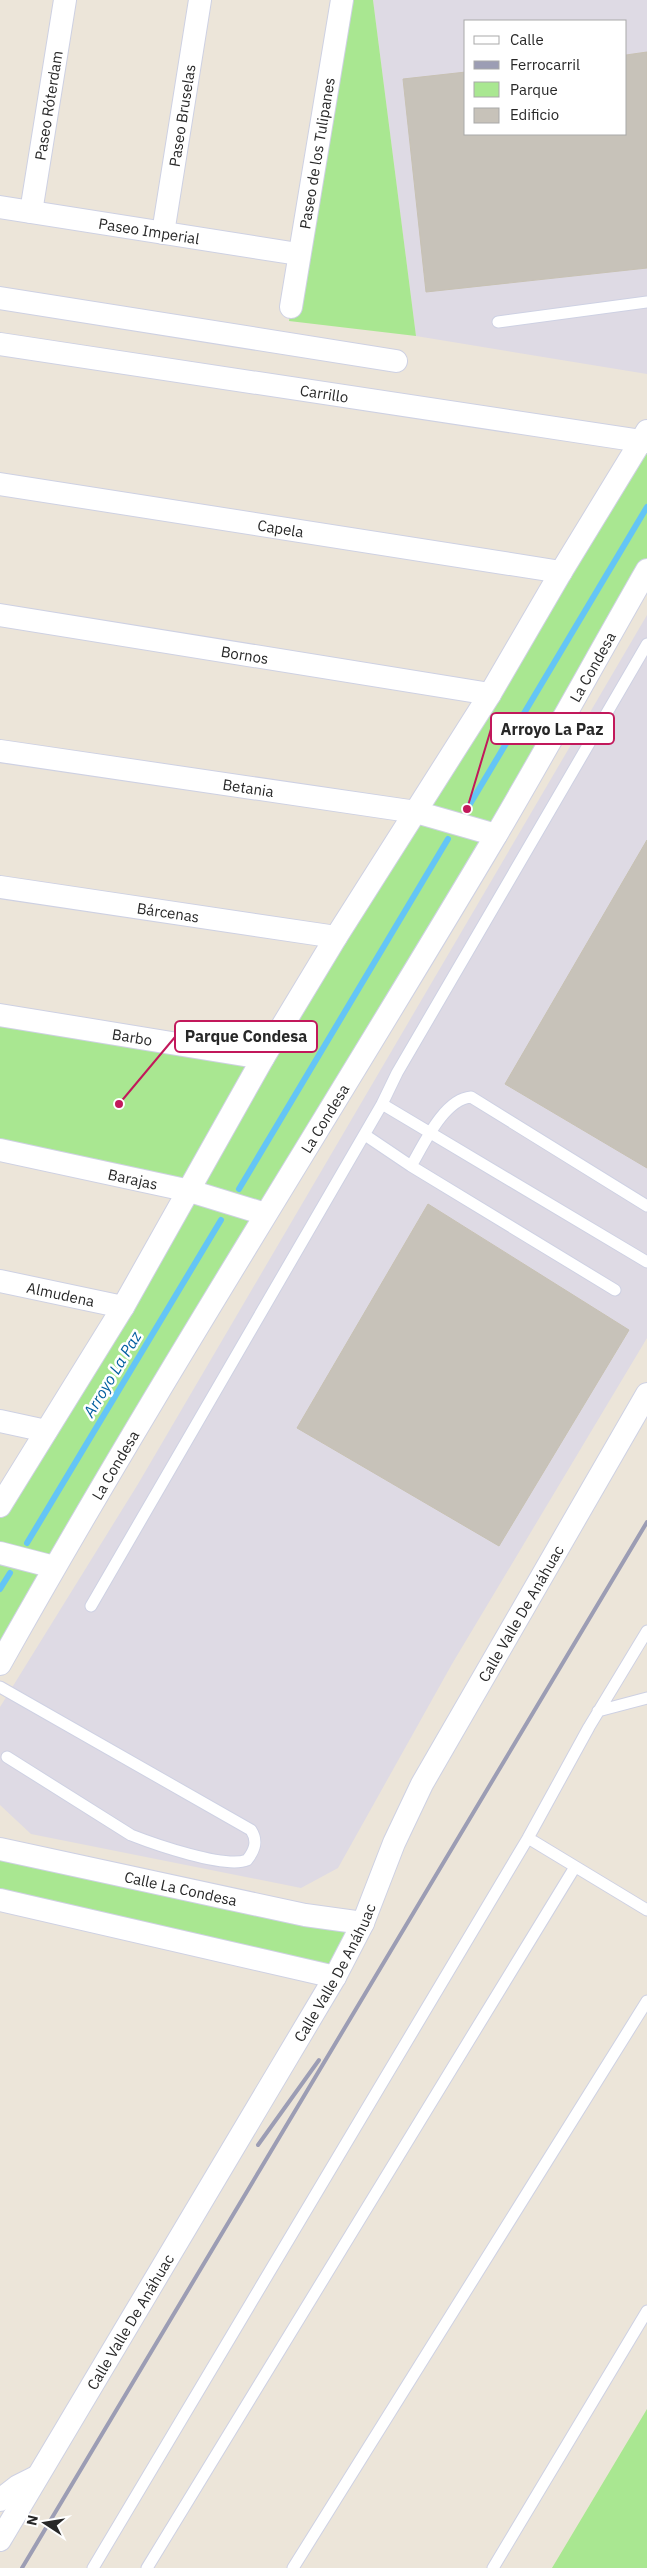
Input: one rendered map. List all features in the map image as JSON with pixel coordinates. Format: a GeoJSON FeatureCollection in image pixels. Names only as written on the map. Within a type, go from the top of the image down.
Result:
{"type":"FeatureCollection","features":[{"type":"Feature","properties":{"kind":"street","name":"Paseo Róterdam"},"geometry":{"type":"LineString","coordinates":[[31,212],[65,0]]}},
{"type":"Feature","properties":{"kind":"street","name":"Paseo Bruselas"},"geometry":{"type":"LineString","coordinates":[[163,232],[200,0]]}},
{"type":"Feature","properties":{"kind":"street","name":"Paseo de los Tulipanes"},"geometry":{"type":"LineString","coordinates":[[291,306],[298,254],[342,0]]}},
{"type":"Feature","properties":{"kind":"street","name":"Paseo Imperial"},"geometry":{"type":"LineString","coordinates":[[0,207],[298,254]]}},
{"type":"Feature","properties":{"kind":"street"},"geometry":{"type":"LineString","coordinates":[[0,298],[396,361]]}},
{"type":"Feature","properties":{"kind":"street","name":"Carrillo"},"geometry":{"type":"LineString","coordinates":[[0,344],[645,438]]}},
{"type":"Feature","properties":{"kind":"street"},"geometry":{"type":"LineString","coordinates":[[0,1506],[123,1307],[190,1191],[263,1058],[336,937],[490,694],[560,572],[645,438]]}},
{"type":"Feature","properties":{"kind":"street","name":"Capela"},"geometry":{"type":"LineString","coordinates":[[0,484],[560,572]]}},
{"type":"Feature","properties":{"kind":"street","name":"La Condesa"},"geometry":{"type":"LineString","coordinates":[[0,1664],[54,1567],[265,1214],[496,835],[647,570]]}},
{"type":"Feature","properties":{"kind":"street","name":"Bornos"},"geometry":{"type":"LineString","coordinates":[[0,615],[490,694]]}},
{"type":"Feature","properties":{"kind":"street","name":"Betania"},"geometry":{"type":"LineString","coordinates":[[0,751],[416,812],[496,835]]}},
{"type":"Feature","properties":{"kind":"street","name":"Bárcenas"},"geometry":{"type":"LineString","coordinates":[[0,887],[336,937]]}},
{"type":"Feature","properties":{"kind":"street","name":"Barbo"},"geometry":{"type":"LineString","coordinates":[[0,1015],[263,1058]]}},
{"type":"Feature","properties":{"kind":"street","name":"Barajas"},"geometry":{"type":"LineString","coordinates":[[0,1150],[190,1191],[265,1214]]}},
{"type":"Feature","properties":{"kind":"street","name":"Almudena"},"geometry":{"type":"LineString","coordinates":[[0,1281],[123,1307]]}},
{"type":"Feature","properties":{"kind":"street","name":"Calle Valle De Anáhuac"},"geometry":{"type":"LineString","coordinates":[[0,2540],[335,1977],[363,1923],[394,1843],[422,1784],[647,1394]]}},
{"type":"Feature","properties":{"kind":"street"},"geometry":{"type":"LineString","coordinates":[[0,1421],[46,1431]]}},
{"type":"Feature","properties":{"kind":"street"},"geometry":{"type":"LineString","coordinates":[[0,1553],[54,1567]]}},
{"type":"Feature","properties":{"kind":"street","name":"Calle La Condesa"},"geometry":{"type":"LineString","coordinates":[[0,1849],[305,1915],[363,1923]]}},
{"type":"Feature","properties":{"kind":"street"},"geometry":{"type":"LineString","coordinates":[[0,1900],[335,1977]]}},
{"type":"Feature","properties":{"kind":"street"},"geometry":{"type":"LineString","coordinates":[[0,2500],[18,2486],[37,2477]]}},
{"type":"Feature","properties":{"kind":"lane"},"geometry":{"type":"LineString","coordinates":[[498,322],[647,302]]}},
{"type":"Feature","properties":{"kind":"lane"},"geometry":{"type":"LineString","coordinates":[[91,1606],[365,1135],[397,1073],[647,644]]}},
{"type":"Feature","properties":{"kind":"lane"},"geometry":{"type":"LineString","coordinates":[[411,1166],[450,1106],[463,1097],[471,1097],[647,1206]]}},
{"type":"Feature","properties":{"kind":"lane"},"geometry":{"type":"LineString","coordinates":[[382,1104],[647,1262]]}},
{"type":"Feature","properties":{"kind":"lane"},"geometry":{"type":"LineString","coordinates":[[365,1135],[411,1166],[616,1290]]}},
{"type":"Feature","properties":{"kind":"lane"},"geometry":{"type":"LineString","coordinates":[[93,2568],[528,1838],[598,1711],[647,1631]]}},
{"type":"Feature","properties":{"kind":"lane"},"geometry":{"type":"LineString","coordinates":[[0,1687],[251,1830],[255,1836],[254,1849],[247,1860],[230,1864],[151,1843],[131,1835],[8,1757]]}},
{"type":"Feature","properties":{"kind":"lane"},"geometry":{"type":"LineString","coordinates":[[598,1711],[647,1698]]}},
{"type":"Feature","properties":{"kind":"lane"},"geometry":{"type":"LineString","coordinates":[[528,1838],[647,1910]]}},
{"type":"Feature","properties":{"kind":"lane"},"geometry":{"type":"LineString","coordinates":[[147,2568],[575,1867]]}},
{"type":"Feature","properties":{"kind":"lane"},"geometry":{"type":"LineString","coordinates":[[293,2568],[647,2001]]}},
{"type":"Feature","properties":{"kind":"lane"},"geometry":{"type":"LineString","coordinates":[[493,2568],[647,2311]]}},
{"type":"Feature","properties":{"kind":"shaded area"},"geometry":{"type":"Polygon","coordinates":[[[373,0],[647,0],[647,374],[416,336],[373,0]]]}},
{"type":"Feature","properties":{"kind":"shaded area"},"geometry":{"type":"Polygon","coordinates":[[[647,615],[647,1338],[452,1664],[338,1868],[301,1888],[31,1834],[0,1805],[0,1707],[138,1484],[647,615]]]}},
{"type":"Feature","properties":{"kind":"green space"},"geometry":{"type":"Polygon","coordinates":[[[342,0],[373,0],[416,336],[289,321],[342,0]]]}},
{"type":"Feature","properties":{"kind":"green space"},"geometry":{"type":"Polygon","coordinates":[[[647,431],[647,570],[0,1664],[0,1507],[190,1191],[0,1150],[0,1015],[263,1058],[647,431]]]}},
{"type":"Feature","properties":{"kind":"green space"},"geometry":{"type":"Polygon","coordinates":[[[0,1849],[363,1923],[335,1977],[0,1900],[0,1849]]]}},
{"type":"Feature","properties":{"kind":"green space"},"geometry":{"type":"Polygon","coordinates":[[[647,2409],[647,2568],[552,2568],[647,2409]]]}},
{"type":"Feature","properties":{"kind":"building"},"geometry":{"type":"Polygon","coordinates":[[[647,52],[647,268],[426,292],[403,79],[464,72],[464,135],[627,135],[627,55],[647,52]]]}},
{"type":"Feature","properties":{"kind":"building"},"geometry":{"type":"Polygon","coordinates":[[[647,840],[647,1168],[505,1084],[647,840]]]}},
{"type":"Feature","properties":{"kind":"building"},"geometry":{"type":"Polygon","coordinates":[[[428,1204],[629,1330],[499,1546],[297,1428],[428,1204]]]}},
{"type":"Feature","properties":{"kind":"waterway","name":"Arroyo La Paz"},"geometry":{"type":"LineString","coordinates":[[467,809],[647,507]]}},
{"type":"Feature","properties":{"kind":"waterway","name":"Arroyo La Paz"},"geometry":{"type":"LineString","coordinates":[[239,1189],[448,839]]}},
{"type":"Feature","properties":{"kind":"waterway","name":"Arroyo La Paz"},"geometry":{"type":"LineString","coordinates":[[27,1543],[221,1220]]}},
{"type":"Feature","properties":{"kind":"waterway","name":"Arroyo La Paz"},"geometry":{"type":"LineString","coordinates":[[0,1589],[10,1573]]}},
{"type":"Feature","properties":{"kind":"railway"},"geometry":{"type":"LineString","coordinates":[[22,2568],[647,1522]]}},
{"type":"Feature","properties":{"kind":"railway"},"geometry":{"type":"LineString","coordinates":[[258,2145],[319,2060]]}},
{"type":"Feature","properties":{"kind":"place","name":"Arroyo La Paz"},"geometry":{"type":"Point","coordinates":[467,809]}},
{"type":"Feature","properties":{"kind":"place","name":"Parque Condesa"},"geometry":{"type":"Point","coordinates":[119,1104]}}]}
